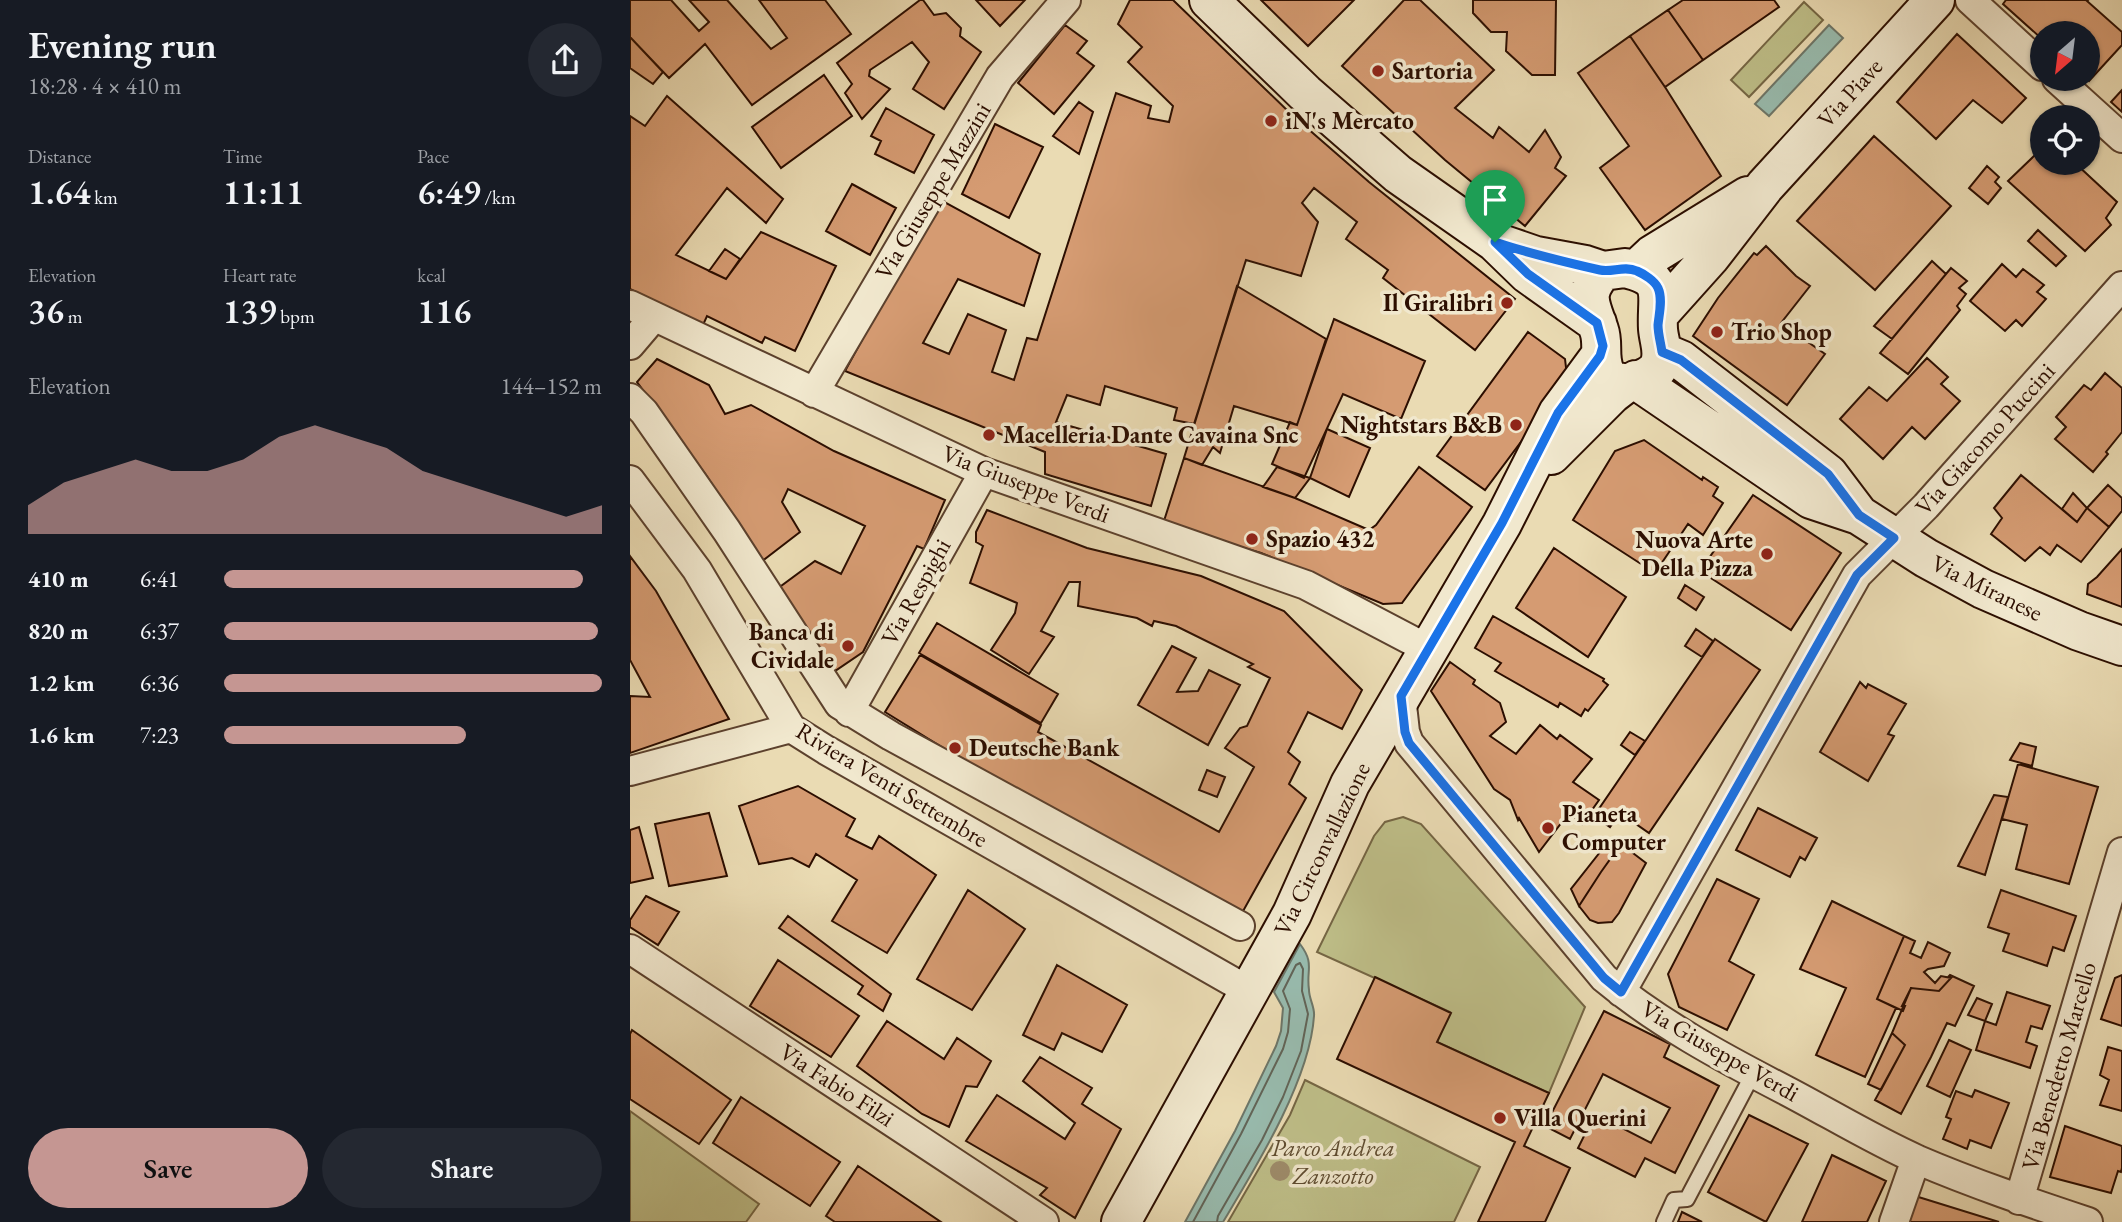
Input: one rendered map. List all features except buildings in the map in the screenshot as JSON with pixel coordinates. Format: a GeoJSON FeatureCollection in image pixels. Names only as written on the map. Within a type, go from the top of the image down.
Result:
{"type":"FeatureCollection","features":[{"type":"Feature","properties":{"kind":"street","name":"Via Giuseppe Mazzini"},"geometry":{"type":"LineString","coordinates":[[814,393],[1000,77],[1066,0]]}},
{"type":"Feature","properties":{"kind":"street"},"geometry":{"type":"LineString","coordinates":[[1209,0],[1305,93],[1398,174],[1495,242],[1599,340]]}},
{"type":"Feature","properties":{"kind":"street","name":"Via Piave"},"geometry":{"type":"LineString","coordinates":[[1660,314],[1711,256],[1765,186],[1935,0]]}},
{"type":"Feature","properties":{"kind":"street"},"geometry":{"type":"LineString","coordinates":[[1970,0],[2030,55]]}},
{"type":"Feature","properties":{"kind":"street"},"geometry":{"type":"LineString","coordinates":[[2070,91],[2122,138]]}},
{"type":"Feature","properties":{"kind":"street","name":"Via Piave"},"geometry":{"type":"LineString","coordinates":[[1620,271],[1652,255],[1765,186]]}},
{"type":"Feature","properties":{"kind":"street"},"geometry":{"type":"LineString","coordinates":[[1495,242],[1536,256],[1620,271],[1657,286],[1660,296],[1658,328],[1662,352]]}},
{"type":"Feature","properties":{"kind":"street"},"geometry":{"type":"LineString","coordinates":[[1599,340],[1588,295],[1591,286],[1620,271]]}},
{"type":"Feature","properties":{"kind":"street","name":"Via Giacomo Puccini"},"geometry":{"type":"LineString","coordinates":[[1621,992],[1857,575],[1926,506],[2122,286]]}},
{"type":"Feature","properties":{"kind":"street","name":"Via Giuseppe Verdi"},"geometry":{"type":"LineString","coordinates":[[642,311],[984,472],[1306,585],[1428,649]]}},
{"type":"Feature","properties":{"kind":"street"},"geometry":{"type":"LineString","coordinates":[[630,345],[642,311]]}},
{"type":"Feature","properties":{"kind":"street","name":"Via Miranese"},"geometry":{"type":"LineString","coordinates":[[1599,340],[1605,374],[1615,382],[1631,382],[1811,499],[1859,515],[1936,564],[1983,589],[2079,631],[2122,646]]}},
{"type":"Feature","properties":{"kind":"street","name":"Via Circonvallazione"},"geometry":{"type":"LineString","coordinates":[[1121,1222],[1292,914],[1350,784],[1527,478],[1558,413],[1599,340]]}},
{"type":"Feature","properties":{"kind":"street","name":"Via Miranese"},"geometry":{"type":"LineString","coordinates":[[1662,352],[1681,360],[1828,474],[1859,515]]}},
{"type":"Feature","properties":{"kind":"street","name":"Via Circonvallazione"},"geometry":{"type":"LineString","coordinates":[[1527,478],[1612,394],[1653,373],[1660,364],[1662,352]]}},
{"type":"Feature","properties":{"kind":"street"},"geometry":{"type":"LineString","coordinates":[[630,398],[644,412],[727,531],[839,704],[1046,822],[1240,926]]}},
{"type":"Feature","properties":{"kind":"street","name":"Via Respighi"},"geometry":{"type":"LineString","coordinates":[[849,712],[984,472]]}},
{"type":"Feature","properties":{"kind":"street","name":"Riviera Venti Settembre"},"geometry":{"type":"LineString","coordinates":[[630,480],[697,570],[791,728],[1249,991]]}},
{"type":"Feature","properties":{"kind":"street","name":"Via Giuseppe Verdi"},"geometry":{"type":"LineString","coordinates":[[1401,696],[1409,743],[1604,978],[1621,992],[1688,1036],[1754,1074],[1916,1159],[2019,1200],[2088,1222]]}},
{"type":"Feature","properties":{"kind":"street"},"geometry":{"type":"LineString","coordinates":[[630,771],[791,728]]}},
{"type":"Feature","properties":{"kind":"street","name":"Via Benedetto Marcello"},"geometry":{"type":"LineString","coordinates":[[2019,1200],[2122,852]]}},
{"type":"Feature","properties":{"kind":"street","name":"Via Fabio Filzi"},"geometry":{"type":"LineString","coordinates":[[630,948],[1044,1222]]}},
{"type":"Feature","properties":{"kind":"street"},"geometry":{"type":"LineString","coordinates":[[1894,1222],[1916,1159]]}},
{"type":"Feature","properties":{"kind":"lane"},"geometry":{"type":"LineString","coordinates":[[1664,1222],[1674,1200],[1687,1199],[1754,1074]]}},
{"type":"Feature","properties":{"kind":"green space"},"geometry":{"type":"Polygon","coordinates":[[[1804,2],[1823,20],[1749,97],[1731,80],[1804,2]]]}},
{"type":"Feature","properties":{"kind":"green space"},"geometry":{"type":"Polygon","coordinates":[[[1403,817],[1421,824],[1585,1007],[1549,1093],[1437,1042],[1450,1012],[1317,952],[1374,836],[1385,822],[1403,817]]]}},
{"type":"Feature","properties":{"kind":"green space","name":"Parco Andrea Zanzotto"},"geometry":{"type":"Polygon","coordinates":[[[1305,1080],[1480,1167],[1454,1222],[1228,1222],[1290,1115],[1305,1080]]]}},
{"type":"Feature","properties":{"kind":"green space"},"geometry":{"type":"Polygon","coordinates":[[[630,1111],[759,1204],[746,1222],[630,1222],[630,1111]]]}},
{"type":"Feature","properties":{"kind":"water"},"geometry":{"type":"Polygon","coordinates":[[[1829,25],[1843,38],[1769,116],[1755,104],[1829,25]]]}},
{"type":"Feature","properties":{"kind":"water"},"geometry":{"type":"Polygon","coordinates":[[[1300,944],[1309,962],[1308,983],[1314,1016],[1303,1067],[1292,1095],[1265,1150],[1223,1222],[1185,1222],[1235,1131],[1276,1046],[1281,1031],[1283,1008],[1274,992],[1300,944]]]}},
{"type":"Feature","properties":{"kind":"place","name":"Sartoria"},"geometry":{"type":"Point","coordinates":[1378,71]}},
{"type":"Feature","properties":{"kind":"place","name":"iN's Mercato"},"geometry":{"type":"Point","coordinates":[1271,121]}},
{"type":"Feature","properties":{"kind":"place","name":"Il Giralibri"},"geometry":{"type":"Point","coordinates":[1507,303]}},
{"type":"Feature","properties":{"kind":"place","name":"Trio Shop"},"geometry":{"type":"Point","coordinates":[1717,332]}},
{"type":"Feature","properties":{"kind":"place","name":"Nightstars B&B"},"geometry":{"type":"Point","coordinates":[1516,425]}},
{"type":"Feature","properties":{"kind":"place","name":"Macelleria Dante Cavaina Snc"},"geometry":{"type":"Point","coordinates":[989,435]}},
{"type":"Feature","properties":{"kind":"place","name":"Spazio 432"},"geometry":{"type":"Point","coordinates":[1252,539]}},
{"type":"Feature","properties":{"kind":"place","name":"Nuova Arte Della Pizza"},"geometry":{"type":"Point","coordinates":[1767,554]}},
{"type":"Feature","properties":{"kind":"place","name":"Banca di Cividale"},"geometry":{"type":"Point","coordinates":[848,646]}},
{"type":"Feature","properties":{"kind":"place","name":"Deutsche Bank"},"geometry":{"type":"Point","coordinates":[955,748]}},
{"type":"Feature","properties":{"kind":"place","name":"Pianeta Computer"},"geometry":{"type":"Point","coordinates":[1548,828]}},
{"type":"Feature","properties":{"kind":"place","name":"Villa Querini"},"geometry":{"type":"Point","coordinates":[1500,1118]}},
{"type":"Feature","properties":{"kind":"route"},"geometry":{"type":"LineString","coordinates":[[1495,242],[1536,256],[1603,271],[1625,268],[1636,270],[1650,279],[1657,286],[1660,296],[1658,328],[1662,352],[1681,360],[1828,474],[1859,515],[1894,538],[1857,575],[1621,992],[1604,978],[1409,743],[1405,732],[1401,696],[1527,478],[1558,413],[1600,356],[1603,346],[1597,323],[1528,274],[1495,242]]}}]}
